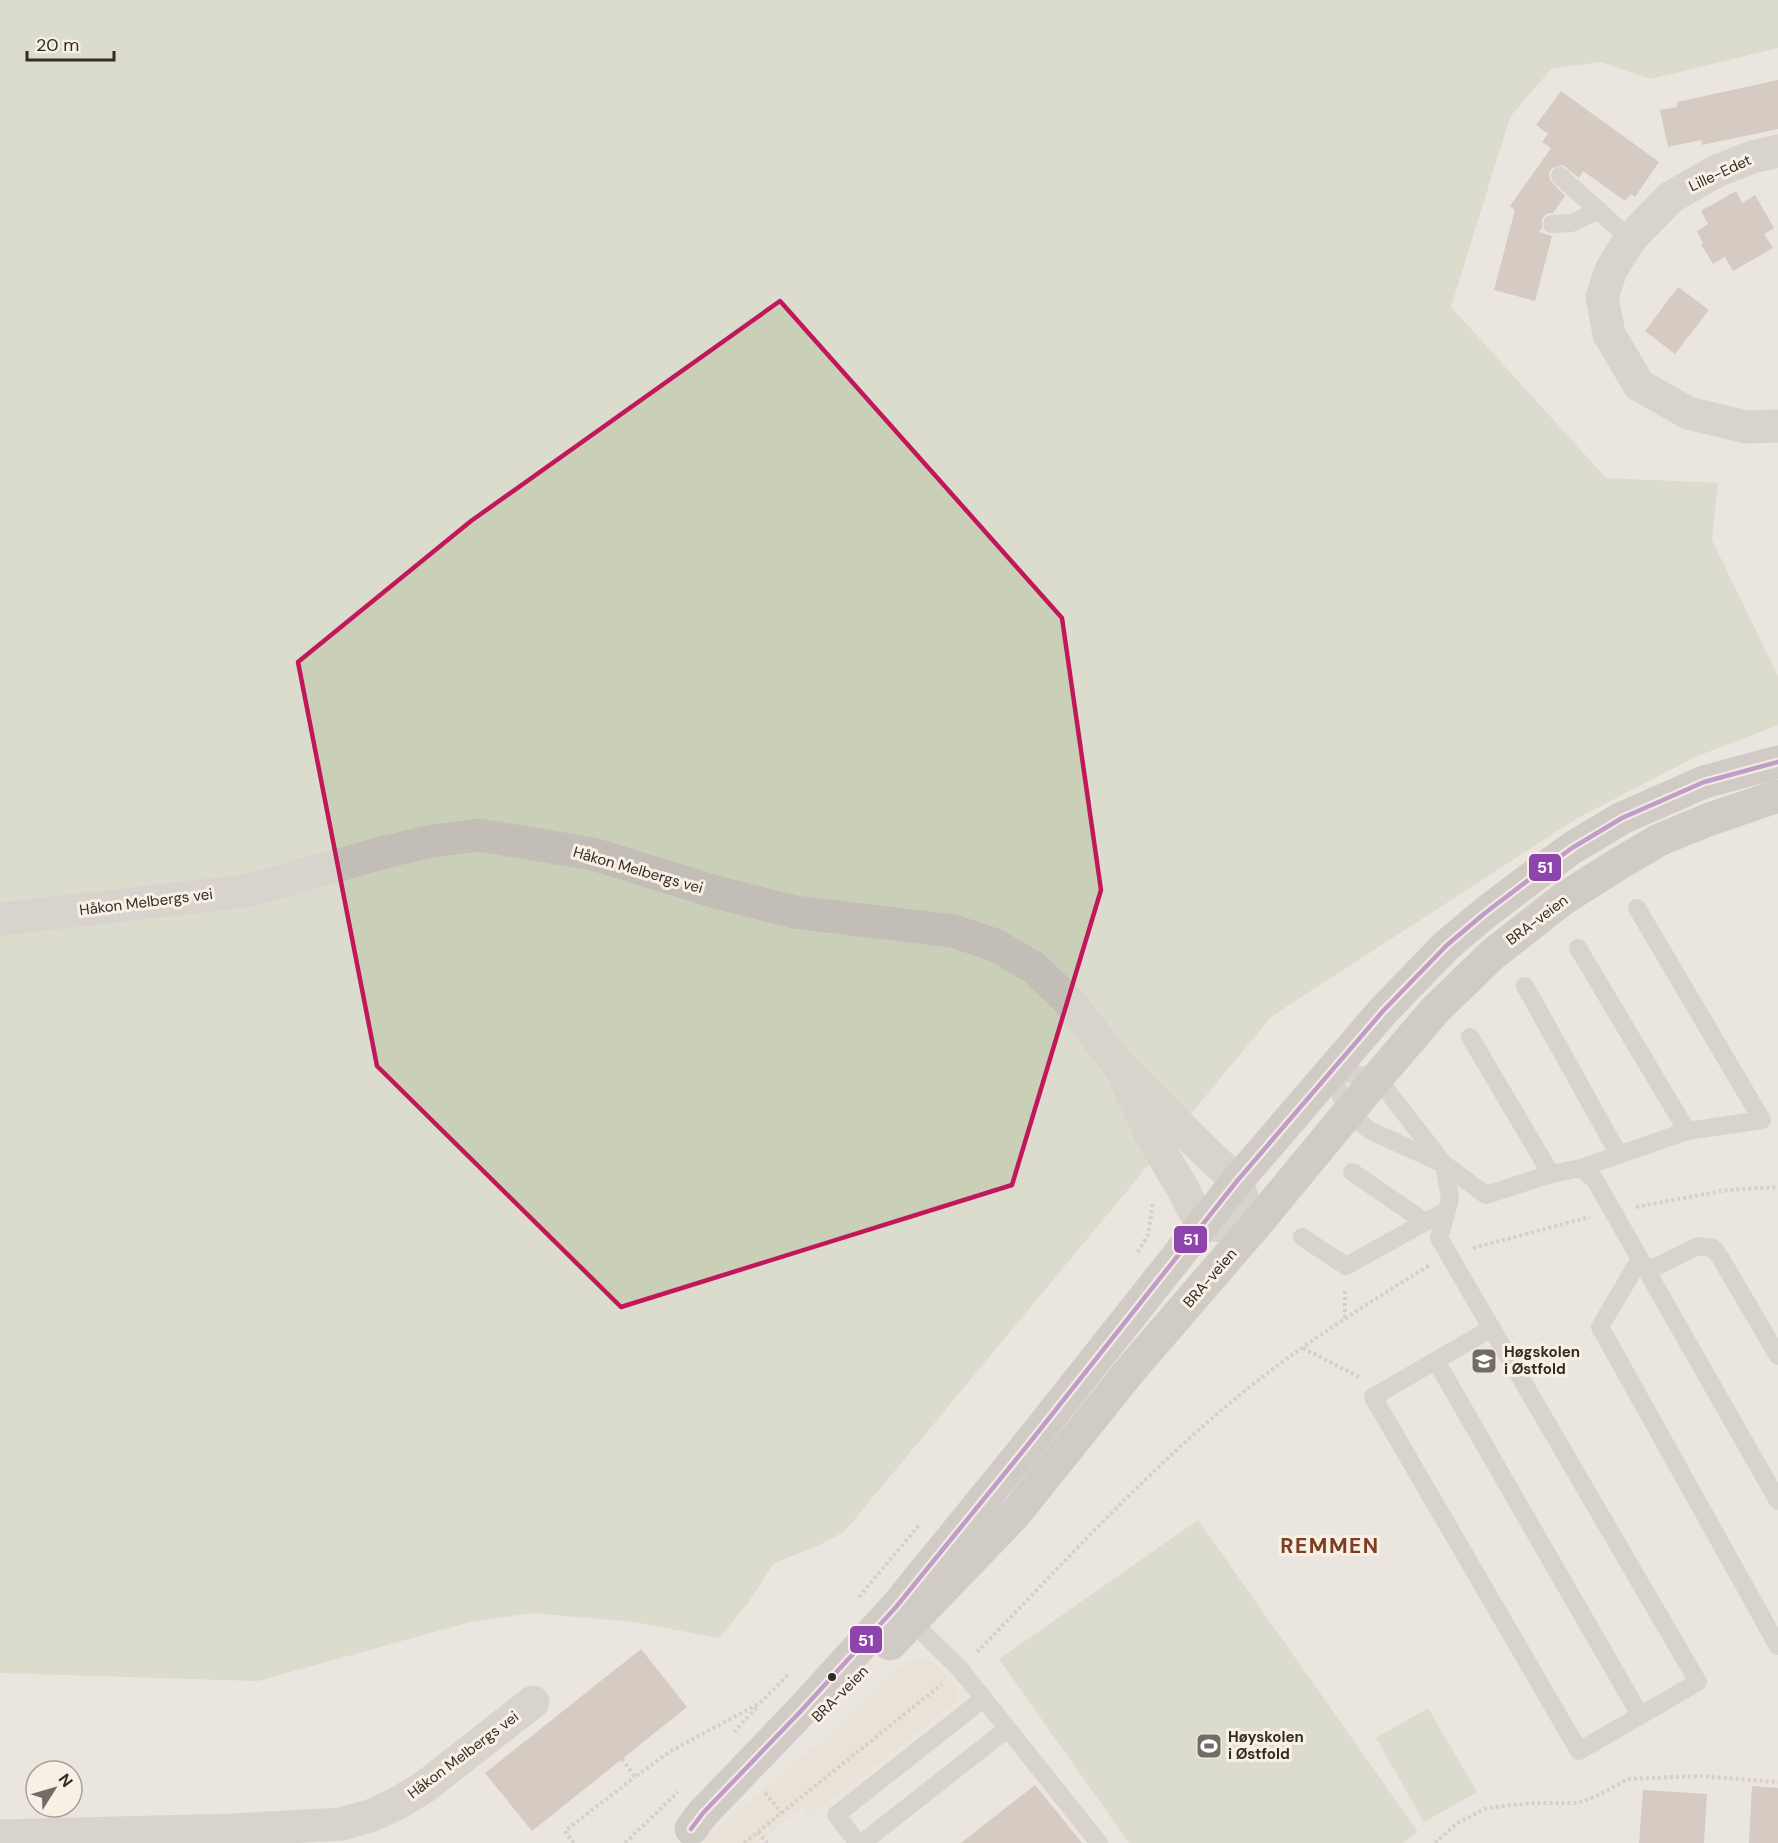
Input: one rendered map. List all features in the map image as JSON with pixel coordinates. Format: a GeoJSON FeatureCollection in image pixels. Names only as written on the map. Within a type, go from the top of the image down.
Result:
{"type":"FeatureCollection","features":[{"type":"Feature","properties":{"kind":"main road","name":"BRA-veien"},"geometry":{"type":"LineString","coordinates":[[684,1836],[811,1723],[904,1614],[1237,1181],[1383,1011],[1447,945],[1485,913],[1572,848],[1622,818],[1704,782],[1778,762]]}},
{"type":"Feature","properties":{"kind":"main road","name":"BRA-veien"},"geometry":{"type":"LineString","coordinates":[[904,1614],[1015,1514],[1133,1367],[1252,1229],[1347,1113],[1436,1009],[1493,954],[1563,899],[1659,840],[1710,819],[1778,796]]}},
{"type":"Feature","properties":{"kind":"street","name":"Lille-Edet"},"geometry":{"type":"LineString","coordinates":[[1778,151],[1752,157],[1691,184],[1671,197],[1630,238],[1611,270],[1602,297],[1609,334],[1639,385],[1688,413],[1746,427],[1778,426]]}},
{"type":"Feature","properties":{"kind":"street","name":"Håkon Melbergs vei"},"geometry":{"type":"LineString","coordinates":[[0,919],[246,891],[421,844],[479,835],[593,854],[716,892],[794,912],[953,932],[995,945],[1033,968],[1067,999],[1120,1067]]}},
{"type":"Feature","properties":{"kind":"street"},"geometry":{"type":"LineString","coordinates":[[1120,1067],[1237,1181],[1252,1229],[1204,1224],[1151,1135],[1120,1067]]}},
{"type":"Feature","properties":{"kind":"street","name":"Håkon Melbergs vei"},"geometry":{"type":"LineString","coordinates":[[0,1836],[234,1830],[341,1824],[370,1816],[423,1788],[533,1702]]}},
{"type":"Feature","properties":{"kind":"lane"},"geometry":{"type":"LineString","coordinates":[[1560,176],[1630,238]]}},
{"type":"Feature","properties":{"kind":"lane"},"geometry":{"type":"LineString","coordinates":[[1552,224],[1572,223],[1599,210]]}},
{"type":"Feature","properties":{"kind":"lane"},"geometry":{"type":"LineString","coordinates":[[1492,1328],[1373,1398],[1579,1751],[1698,1682],[1492,1328],[1439,1238],[1450,1198],[1444,1164],[1377,1078],[1332,1071],[1347,1113],[1371,1131],[1444,1164],[1486,1195],[1551,1174],[1581,1168],[1687,1131],[1762,1120],[1636,908]]}},
{"type":"Feature","properties":{"kind":"lane"},"geometry":{"type":"LineString","coordinates":[[1578,948],[1687,1131]]}},
{"type":"Feature","properties":{"kind":"lane"},"geometry":{"type":"LineString","coordinates":[[1525,986],[1619,1155]]}},
{"type":"Feature","properties":{"kind":"lane"},"geometry":{"type":"LineString","coordinates":[[1470,1037],[1551,1174]]}},
{"type":"Feature","properties":{"kind":"lane"},"geometry":{"type":"LineString","coordinates":[[1581,1168],[1595,1180],[1778,1501]]}},
{"type":"Feature","properties":{"kind":"lane"},"geometry":{"type":"LineString","coordinates":[[1352,1172],[1425,1222]]}},
{"type":"Feature","properties":{"kind":"lane"},"geometry":{"type":"LineString","coordinates":[[1302,1237],[1346,1266],[1447,1210]]}},
{"type":"Feature","properties":{"kind":"lane"},"geometry":{"type":"LineString","coordinates":[[1778,1356],[1713,1248],[1698,1246],[1643,1265],[1600,1327],[1778,1646]]}},
{"type":"Feature","properties":{"kind":"lane"},"geometry":{"type":"LineString","coordinates":[[1436,1361],[1640,1715]]}},
{"type":"Feature","properties":{"kind":"lane"},"geometry":{"type":"LineString","coordinates":[[904,1614],[960,1669],[1099,1843]]}},
{"type":"Feature","properties":{"kind":"lane"},"geometry":{"type":"LineString","coordinates":[[983,1699],[836,1815],[860,1843],[1007,1729]]}},
{"type":"Feature","properties":{"kind":"path"},"geometry":{"type":"LineString","coordinates":[[744,1843],[960,1669],[1141,1485],[1208,1422],[1248,1389],[1345,1318],[1449,1255],[1612,1211],[1726,1190],[1778,1187]]}},
{"type":"Feature","properties":{"kind":"path"},"geometry":{"type":"LineString","coordinates":[[1135,1258],[1148,1235],[1154,1206],[1152,1196]]}},
{"type":"Feature","properties":{"kind":"path"},"geometry":{"type":"LineString","coordinates":[[1345,1318],[1346,1266]]}},
{"type":"Feature","properties":{"kind":"path"},"geometry":{"type":"LineString","coordinates":[[1303,1348],[1383,1392]]}},
{"type":"Feature","properties":{"kind":"path"},"geometry":{"type":"LineString","coordinates":[[859,1598],[924,1520]]}},
{"type":"Feature","properties":{"kind":"path"},"geometry":{"type":"LineString","coordinates":[[574,1843],[565,1831],[669,1752],[760,1703],[790,1673]]}},
{"type":"Feature","properties":{"kind":"path"},"geometry":{"type":"LineString","coordinates":[[622,1759],[635,1777]]}},
{"type":"Feature","properties":{"kind":"path"},"geometry":{"type":"LineString","coordinates":[[1435,1843],[1456,1824],[1487,1808],[1531,1803],[1578,1803],[1599,1795],[1628,1779],[1699,1776],[1778,1782]]}},
{"type":"Feature","properties":{"kind":"path"},"geometry":{"type":"LineString","coordinates":[[758,1832],[767,1843]]}},
{"type":"Feature","properties":{"kind":"highlighted area"},"geometry":{"type":"Polygon","coordinates":[[[780,301],[1062,618],[1101,890],[1012,1185],[621,1307],[377,1066],[298,662],[471,521],[780,301]]]}},
{"type":"Feature","properties":{"kind":"green space"},"geometry":{"type":"Polygon","coordinates":[[[0,0],[1778,0],[1778,48],[1650,79],[1601,62],[1551,69],[1510,117],[1451,307],[1606,478],[1718,483],[1712,540],[1778,676],[1778,725],[1695,757],[1576,819],[1272,1016],[844,1532],[815,1547],[774,1563],[747,1604],[719,1638],[634,1622],[532,1613],[470,1622],[258,1681],[0,1673],[0,0]]]}},
{"type":"Feature","properties":{"kind":"green space","name":"Høyskolen i Østfold"},"geometry":{"type":"Polygon","coordinates":[[[1198,1520],[1418,1832],[1403,1843],[1129,1843],[999,1659],[1198,1520]]]}},
{"type":"Feature","properties":{"kind":"green space"},"geometry":{"type":"Polygon","coordinates":[[[1428,1708],[1477,1792],[1424,1822],[1376,1738],[1428,1708]]]}},
{"type":"Feature","properties":{"kind":"shaded area"},"geometry":{"type":"Polygon","coordinates":[[[916,1659],[927,1660],[937,1665],[956,1688],[959,1699],[810,1817],[802,1807],[758,1843],[706,1843],[703,1840],[820,1742],[897,1668],[916,1659]]]}},
{"type":"Feature","properties":{"kind":"building"},"geometry":{"type":"Polygon","coordinates":[[[1778,80],[1778,129],[1702,145],[1701,140],[1668,147],[1660,110],[1677,107],[1677,102],[1778,80]]]}},
{"type":"Feature","properties":{"kind":"building"},"geometry":{"type":"Polygon","coordinates":[[[1561,91],[1659,162],[1635,197],[1631,194],[1625,201],[1583,171],[1579,178],[1563,165],[1552,168],[1549,173],[1550,180],[1565,196],[1553,213],[1546,214],[1542,219],[1542,228],[1539,232],[1552,236],[1535,301],[1494,290],[1515,210],[1510,206],[1551,148],[1542,142],[1548,134],[1536,125],[1561,91]]]}},
{"type":"Feature","properties":{"kind":"building"},"geometry":{"type":"Polygon","coordinates":[[[1736,191],[1742,203],[1755,195],[1774,228],[1764,234],[1773,248],[1733,271],[1725,257],[1713,264],[1701,244],[1703,243],[1697,231],[1708,224],[1701,211],[1736,191]]]}},
{"type":"Feature","properties":{"kind":"building"},"geometry":{"type":"Polygon","coordinates":[[[1678,287],[1709,310],[1675,354],[1645,331],[1678,287]]]}},
{"type":"Feature","properties":{"kind":"building"},"geometry":{"type":"Polygon","coordinates":[[[641,1649],[687,1707],[532,1831],[485,1773],[641,1649]]]}},
{"type":"Feature","properties":{"kind":"building"},"geometry":{"type":"Polygon","coordinates":[[[1035,1785],[1082,1843],[961,1843],[1035,1785]]]}},
{"type":"Feature","properties":{"kind":"building"},"geometry":{"type":"Polygon","coordinates":[[[1752,1786],[1778,1788],[1778,1843],[1749,1843],[1752,1786]]]}},
{"type":"Feature","properties":{"kind":"building"},"geometry":{"type":"Polygon","coordinates":[[[1643,1790],[1707,1794],[1704,1843],[1639,1843],[1643,1790]]]}},
{"type":"Feature","properties":{"kind":"transit line","name":"51"},"geometry":{"type":"LineString","coordinates":[[691,1829],[703,1813],[896,1607],[1237,1181],[1383,1011],[1447,945],[1485,913],[1572,848],[1622,818],[1704,782],[1778,762]]}},
{"type":"Feature","properties":{"kind":"place","name":"Høgskolen i Østfold"},"geometry":{"type":"Point","coordinates":[1484,1361]}},
{"type":"Feature","properties":{"kind":"place","name":"Høyskolen i Østfold"},"geometry":{"type":"Point","coordinates":[1209,1746]}},
{"type":"Feature","properties":{"kind":"district","name":"REMMEN"},"geometry":{"type":"Point","coordinates":[1330,1546]}}]}
